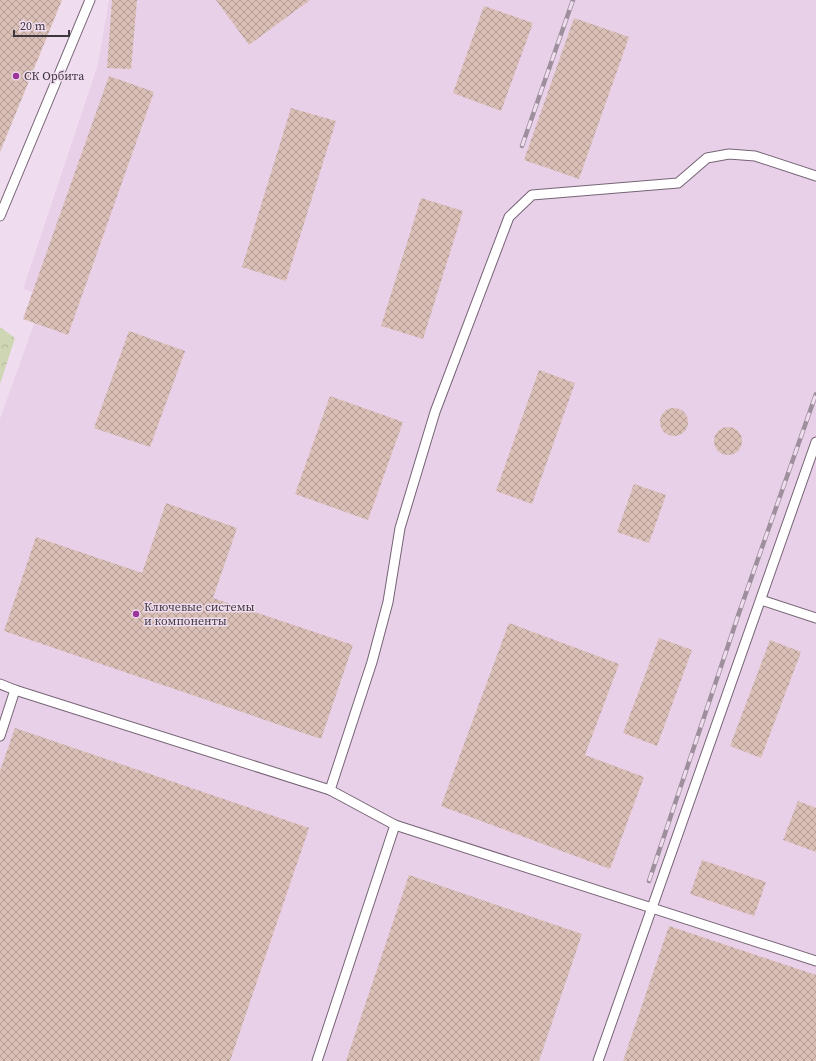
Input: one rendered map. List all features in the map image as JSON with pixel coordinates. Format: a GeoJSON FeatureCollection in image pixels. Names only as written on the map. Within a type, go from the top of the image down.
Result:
{"type":"FeatureCollection","features":[{"type":"Feature","properties":{"kind":"lane"},"geometry":{"type":"LineString","coordinates":[[0,216],[90,0]]}},
{"type":"Feature","properties":{"kind":"lane"},"geometry":{"type":"LineString","coordinates":[[330,790],[372,662],[388,602],[400,528],[435,412],[509,217],[532,195],[678,183],[707,158],[729,154],[755,156],[816,176]]}},
{"type":"Feature","properties":{"kind":"lane"},"geometry":{"type":"LineString","coordinates":[[598,1061],[816,442]]}},
{"type":"Feature","properties":{"kind":"lane"},"geometry":{"type":"LineString","coordinates":[[761,600],[816,618]]}},
{"type":"Feature","properties":{"kind":"lane"},"geometry":{"type":"LineString","coordinates":[[0,684],[330,790],[395,825],[816,961]]}},
{"type":"Feature","properties":{"kind":"lane"},"geometry":{"type":"LineString","coordinates":[[0,736],[15,690]]}},
{"type":"Feature","properties":{"kind":"lane"},"geometry":{"type":"LineString","coordinates":[[317,1061],[395,825]]}},
{"type":"Feature","properties":{"kind":"shaded area"},"geometry":{"type":"Polygon","coordinates":[[[109,0],[816,0],[816,1061],[0,1061],[0,419],[44,296],[23,289],[98,64],[109,0]]]}},
{"type":"Feature","properties":{"kind":"green space"},"geometry":{"type":"Polygon","coordinates":[[[0,327],[15,338],[0,384],[0,327]]]}},
{"type":"Feature","properties":{"kind":"building","name":"СК Орбита"},"geometry":{"type":"Polygon","coordinates":[[[0,0],[62,0],[0,152],[0,0]]]}},
{"type":"Feature","properties":{"kind":"building"},"geometry":{"type":"Polygon","coordinates":[[[112,0],[137,0],[131,69],[107,68],[112,0]]]}},
{"type":"Feature","properties":{"kind":"building"},"geometry":{"type":"Polygon","coordinates":[[[216,0],[310,0],[249,45],[216,0]]]}},
{"type":"Feature","properties":{"kind":"building"},"geometry":{"type":"Polygon","coordinates":[[[484,6],[533,23],[501,111],[453,93],[484,6]]]}},
{"type":"Feature","properties":{"kind":"building"},"geometry":{"type":"Polygon","coordinates":[[[574,18],[629,37],[579,179],[524,160],[574,18]]]}},
{"type":"Feature","properties":{"kind":"building"},"geometry":{"type":"Polygon","coordinates":[[[109,76],[154,92],[68,335],[23,319],[109,76]]]}},
{"type":"Feature","properties":{"kind":"building"},"geometry":{"type":"Polygon","coordinates":[[[291,108],[336,121],[286,281],[242,267],[291,108]]]}},
{"type":"Feature","properties":{"kind":"building"},"geometry":{"type":"Polygon","coordinates":[[[421,198],[463,211],[423,339],[381,326],[421,198]]]}},
{"type":"Feature","properties":{"kind":"building"},"geometry":{"type":"Polygon","coordinates":[[[129,331],[185,351],[150,447],[94,428],[129,331]]]}},
{"type":"Feature","properties":{"kind":"building"},"geometry":{"type":"Polygon","coordinates":[[[539,370],[575,383],[532,504],[496,491],[539,370]]]}},
{"type":"Feature","properties":{"kind":"building"},"geometry":{"type":"Polygon","coordinates":[[[330,396],[403,422],[368,520],[295,494],[330,396]]]}},
{"type":"Feature","properties":{"kind":"building"},"geometry":{"type":"Polygon","coordinates":[[[674,408],[684,412],[688,422],[684,432],[674,436],[664,432],[660,422],[664,412],[674,408]]]}},
{"type":"Feature","properties":{"kind":"building"},"geometry":{"type":"Polygon","coordinates":[[[728,427],[738,431],[742,441],[738,451],[728,455],[718,451],[714,441],[718,431],[728,427]]]}},
{"type":"Feature","properties":{"kind":"building"},"geometry":{"type":"Polygon","coordinates":[[[634,484],[666,495],[649,543],[617,532],[634,484]]]}},
{"type":"Feature","properties":{"kind":"building","name":"Ключевые системы и компоненты"},"geometry":{"type":"Polygon","coordinates":[[[166,503],[237,528],[213,598],[353,645],[321,739],[4,631],[36,537],[142,573],[166,503]]]}},
{"type":"Feature","properties":{"kind":"building"},"geometry":{"type":"Polygon","coordinates":[[[509,623],[619,664],[585,755],[644,777],[610,869],[441,806],[509,623]]]}},
{"type":"Feature","properties":{"kind":"building"},"geometry":{"type":"Polygon","coordinates":[[[659,638],[692,650],[657,746],[623,733],[659,638]]]}},
{"type":"Feature","properties":{"kind":"building"},"geometry":{"type":"Polygon","coordinates":[[[770,640],[801,652],[761,758],[730,746],[770,640]]]}},
{"type":"Feature","properties":{"kind":"building"},"geometry":{"type":"Polygon","coordinates":[[[15,728],[309,828],[230,1061],[0,1061],[0,771],[15,728]]]}},
{"type":"Feature","properties":{"kind":"building"},"geometry":{"type":"Polygon","coordinates":[[[798,801],[816,808],[816,852],[783,840],[798,801]]]}},
{"type":"Feature","properties":{"kind":"building"},"geometry":{"type":"Polygon","coordinates":[[[702,860],[766,882],[754,916],[690,894],[702,860]]]}},
{"type":"Feature","properties":{"kind":"building"},"geometry":{"type":"Polygon","coordinates":[[[409,875],[582,934],[539,1061],[346,1061],[409,875]]]}},
{"type":"Feature","properties":{"kind":"building"},"geometry":{"type":"Polygon","coordinates":[[[669,926],[816,975],[816,1061],[623,1061],[669,926]]]}},
{"type":"Feature","properties":{"kind":"railway"},"geometry":{"type":"LineString","coordinates":[[522,146],[573,0]]}},
{"type":"Feature","properties":{"kind":"railway"},"geometry":{"type":"LineString","coordinates":[[649,881],[739,613],[816,394]]}},
{"type":"Feature","properties":{"kind":"place","name":"СК Орбита"},"geometry":{"type":"Point","coordinates":[16,76]}},
{"type":"Feature","properties":{"kind":"place","name":"Ключевые системы и компоненты"},"geometry":{"type":"Point","coordinates":[136,614]}}]}
